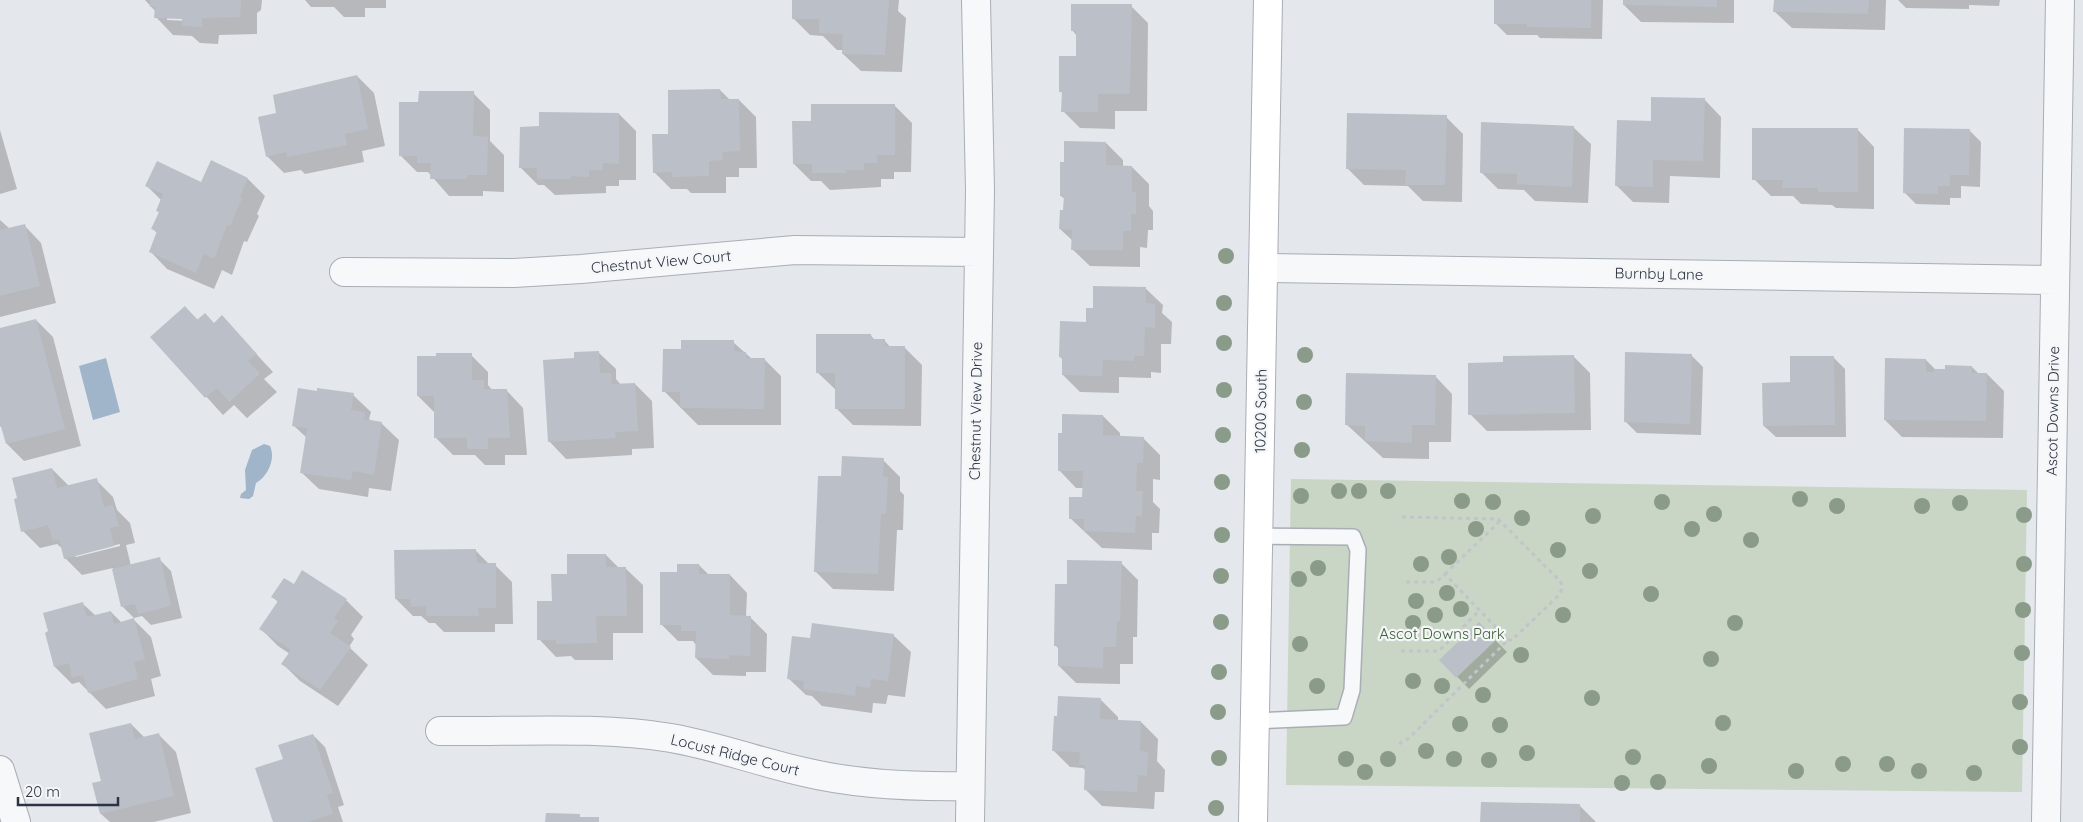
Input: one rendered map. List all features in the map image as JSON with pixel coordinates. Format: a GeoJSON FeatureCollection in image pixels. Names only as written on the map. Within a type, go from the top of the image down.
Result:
{"type":"FeatureCollection","features":[{"type":"Feature","properties":{"kind":"street","name":"Chestnut View Drive"},"geometry":{"type":"LineString","coordinates":[[970,822],[980,190],[976,0]]}},
{"type":"Feature","properties":{"kind":"street","name":"10200 South"},"geometry":{"type":"LineString","coordinates":[[1253,822],[1268,0]]}},
{"type":"Feature","properties":{"kind":"street","name":"Ascot Downs Drive"},"geometry":{"type":"LineString","coordinates":[[2046,822],[2060,0]]}},
{"type":"Feature","properties":{"kind":"street","name":"Chestnut View Court"},"geometry":{"type":"LineString","coordinates":[[344,272],[514,273],[795,250],[978,252]]}},
{"type":"Feature","properties":{"kind":"street","name":"Burnby Lane"},"geometry":{"type":"LineString","coordinates":[[1263,268],[2055,280]]}},
{"type":"Feature","properties":{"kind":"street","name":"Locust Ridge Court"},"geometry":{"type":"LineString","coordinates":[[440,731],[637,734],[708,746],[803,772],[838,778],[931,786],[970,786]]}},
{"type":"Feature","properties":{"kind":"street"},"geometry":{"type":"LineString","coordinates":[[0,770],[16,822]]}},
{"type":"Feature","properties":{"kind":"lane"},"geometry":{"type":"LineString","coordinates":[[1255,722],[1344,717],[1352,690],[1358,550],[1353,537],[1258,536]]}},
{"type":"Feature","properties":{"kind":"path"},"geometry":{"type":"LineString","coordinates":[[1399,744],[1408,738],[1508,640],[1512,640],[1557,597],[1562,591],[1563,585],[1501,520],[1492,518],[1402,517]]}},
{"type":"Feature","properties":{"kind":"path"},"geometry":{"type":"LineString","coordinates":[[1402,582],[1436,582],[1501,520]]}},
{"type":"Feature","properties":{"kind":"path"},"geometry":{"type":"LineString","coordinates":[[1446,574],[1508,640]]}},
{"type":"Feature","properties":{"kind":"path"},"geometry":{"type":"LineString","coordinates":[[1400,651],[1439,651],[1480,610]]}},
{"type":"Feature","properties":{"kind":"green space","name":"Ascot Downs Park"},"geometry":{"type":"Polygon","coordinates":[[[1291,479],[2027,490],[2022,792],[1286,785],[1291,479]]]}},
{"type":"Feature","properties":{"kind":"water"},"geometry":{"type":"Polygon","coordinates":[[[106,358],[120,412],[93,420],[79,366],[106,358]]]}},
{"type":"Feature","properties":{"kind":"water"},"geometry":{"type":"Polygon","coordinates":[[[264,444],[270,446],[272,451],[270,467],[256,483],[253,496],[249,499],[240,498],[241,494],[246,490],[245,470],[252,450],[264,444]]]}},
{"type":"Feature","properties":{"kind":"building"},"geometry":{"type":"Polygon","coordinates":[[[150,0],[241,0],[240,17],[202,18],[202,27],[182,26],[182,19],[154,18],[155,7],[150,7],[150,0]]]}},
{"type":"Feature","properties":{"kind":"building"},"geometry":{"type":"Polygon","coordinates":[[[792,0],[889,0],[885,55],[842,54],[843,34],[819,33],[819,19],[792,19],[792,0]]]}},
{"type":"Feature","properties":{"kind":"building"},"geometry":{"type":"Polygon","coordinates":[[[1494,0],[1591,0],[1591,28],[1527,27],[1527,24],[1494,24],[1494,0]]]}},
{"type":"Feature","properties":{"kind":"building"},"geometry":{"type":"Polygon","coordinates":[[[1623,0],[1717,0],[1717,7],[1623,5],[1623,0]]]}},
{"type":"Feature","properties":{"kind":"building"},"geometry":{"type":"Polygon","coordinates":[[[1774,0],[1869,0],[1868,14],[1773,12],[1774,0]]]}},
{"type":"Feature","properties":{"kind":"building"},"geometry":{"type":"Polygon","coordinates":[[[1071,4],[1132,4],[1130,94],[1098,94],[1098,112],[1061,112],[1062,92],[1059,92],[1059,56],[1076,56],[1076,31],[1071,31],[1071,4]]]}},
{"type":"Feature","properties":{"kind":"building"},"geometry":{"type":"Polygon","coordinates":[[[357,75],[368,129],[345,134],[347,145],[287,157],[286,152],[266,157],[258,117],[276,113],[273,95],[357,75]]]}},
{"type":"Feature","properties":{"kind":"building"},"geometry":{"type":"Polygon","coordinates":[[[720,89],[721,99],[739,99],[740,151],[723,152],[722,160],[709,161],[709,176],[672,177],[672,172],[653,173],[652,134],[668,134],[668,90],[720,89]]]}},
{"type":"Feature","properties":{"kind":"building"},"geometry":{"type":"Polygon","coordinates":[[[419,91],[474,91],[473,136],[488,137],[487,175],[467,175],[467,179],[430,179],[431,163],[417,163],[417,156],[399,156],[399,102],[418,102],[419,91]]]}},
{"type":"Feature","properties":{"kind":"building"},"geometry":{"type":"Polygon","coordinates":[[[1651,97],[1705,98],[1703,161],[1653,160],[1653,187],[1615,186],[1617,120],[1651,121],[1651,97]]]}},
{"type":"Feature","properties":{"kind":"building"},"geometry":{"type":"Polygon","coordinates":[[[811,104],[895,104],[895,155],[877,155],[877,163],[864,163],[864,170],[846,170],[846,173],[812,173],[812,164],[793,164],[792,121],[811,121],[811,104]]]}},
{"type":"Feature","properties":{"kind":"building"},"geometry":{"type":"Polygon","coordinates":[[[539,112],[619,113],[619,164],[603,163],[603,170],[589,170],[589,177],[571,176],[571,179],[537,179],[537,168],[519,168],[520,127],[539,126],[539,112]]]}},
{"type":"Feature","properties":{"kind":"building"},"geometry":{"type":"Polygon","coordinates":[[[1347,113],[1447,115],[1445,185],[1405,185],[1406,170],[1346,169],[1347,113]]]}},
{"type":"Feature","properties":{"kind":"building"},"geometry":{"type":"Polygon","coordinates":[[[1481,122],[1574,126],[1572,187],[1517,184],[1517,174],[1480,173],[1481,122]]]}},
{"type":"Feature","properties":{"kind":"building"},"geometry":{"type":"Polygon","coordinates":[[[1752,128],[1858,128],[1858,192],[1818,192],[1818,188],[1782,188],[1783,180],[1752,180],[1752,128]]]}},
{"type":"Feature","properties":{"kind":"building"},"geometry":{"type":"Polygon","coordinates":[[[1904,128],[1970,129],[1969,175],[1950,175],[1950,186],[1938,186],[1938,194],[1903,193],[1904,128]]]}},
{"type":"Feature","properties":{"kind":"building"},"geometry":{"type":"Polygon","coordinates":[[[1064,141],[1106,142],[1106,165],[1132,166],[1132,192],[1136,192],[1136,214],[1131,214],[1131,231],[1123,231],[1123,250],[1071,250],[1072,230],[1059,229],[1060,210],[1063,210],[1064,196],[1060,196],[1060,162],[1064,162],[1064,141]]]}},
{"type":"Feature","properties":{"kind":"building"},"geometry":{"type":"Polygon","coordinates":[[[211,160],[248,178],[240,196],[242,198],[230,226],[227,225],[214,259],[204,254],[196,273],[149,252],[157,231],[151,229],[159,212],[156,211],[163,194],[145,186],[157,161],[201,182],[211,160]]]}},
{"type":"Feature","properties":{"kind":"building"},"geometry":{"type":"Polygon","coordinates":[[[25,224],[40,286],[0,296],[0,230],[25,224]]]}},
{"type":"Feature","properties":{"kind":"building"},"geometry":{"type":"Polygon","coordinates":[[[1093,286],[1146,287],[1146,303],[1155,304],[1155,328],[1145,327],[1144,356],[1134,356],[1134,361],[1103,360],[1102,376],[1062,375],[1062,357],[1059,357],[1060,321],[1086,322],[1086,308],[1093,308],[1093,286]]]}},
{"type":"Feature","properties":{"kind":"building"},"geometry":{"type":"Polygon","coordinates":[[[185,306],[197,320],[205,313],[214,323],[222,315],[257,354],[248,361],[260,374],[229,402],[217,388],[205,398],[150,337],[185,306]]]}},
{"type":"Feature","properties":{"kind":"building"},"geometry":{"type":"Polygon","coordinates":[[[36,319],[65,429],[6,444],[0,423],[0,328],[36,319]]]}},
{"type":"Feature","properties":{"kind":"building"},"geometry":{"type":"Polygon","coordinates":[[[816,334],[871,334],[872,339],[885,339],[885,346],[905,346],[905,409],[835,409],[835,373],[816,373],[816,334]]]}},
{"type":"Feature","properties":{"kind":"building"},"geometry":{"type":"Polygon","coordinates":[[[681,340],[734,340],[734,351],[746,352],[746,358],[765,358],[764,409],[680,408],[680,392],[662,392],[663,349],[681,349],[681,340]]]}},
{"type":"Feature","properties":{"kind":"building"},"geometry":{"type":"Polygon","coordinates":[[[599,351],[600,373],[611,373],[612,384],[635,383],[638,431],[615,432],[616,438],[548,442],[543,360],[574,358],[574,352],[599,351]]]}},
{"type":"Feature","properties":{"kind":"building"},"geometry":{"type":"Polygon","coordinates":[[[1625,352],[1692,354],[1690,424],[1624,422],[1625,352]]]}},
{"type":"Feature","properties":{"kind":"building"},"geometry":{"type":"Polygon","coordinates":[[[436,353],[472,353],[472,380],[484,380],[484,389],[507,389],[510,438],[488,438],[488,449],[467,449],[467,438],[434,438],[434,396],[417,396],[417,356],[436,356],[436,353]]]}},
{"type":"Feature","properties":{"kind":"building"},"geometry":{"type":"Polygon","coordinates":[[[1574,355],[1575,413],[1468,415],[1468,363],[1503,362],[1503,356],[1574,355]]]}},
{"type":"Feature","properties":{"kind":"building"},"geometry":{"type":"Polygon","coordinates":[[[1790,356],[1834,356],[1835,425],[1763,426],[1762,383],[1790,382],[1790,356]]]}},
{"type":"Feature","properties":{"kind":"building"},"geometry":{"type":"Polygon","coordinates":[[[1885,358],[1926,359],[1926,372],[1934,372],[1934,369],[1945,369],[1945,365],[1972,366],[1972,373],[1987,373],[1986,421],[1884,420],[1885,358]]]}},
{"type":"Feature","properties":{"kind":"building"},"geometry":{"type":"Polygon","coordinates":[[[1346,373],[1436,375],[1435,425],[1412,425],[1412,443],[1365,441],[1365,426],[1345,425],[1346,373]]]}},
{"type":"Feature","properties":{"kind":"building"},"geometry":{"type":"Polygon","coordinates":[[[298,388],[317,391],[317,388],[354,393],[351,410],[365,412],[364,419],[382,422],[374,475],[353,471],[351,480],[300,473],[307,428],[292,426],[298,388]]]}},
{"type":"Feature","properties":{"kind":"building"},"geometry":{"type":"Polygon","coordinates":[[[1062,414],[1103,415],[1103,435],[1144,437],[1143,463],[1137,463],[1136,491],[1143,491],[1142,516],[1136,516],[1135,533],[1084,531],[1084,519],[1069,519],[1069,497],[1082,497],[1083,471],[1058,471],[1058,433],[1062,433],[1062,414]]]}},
{"type":"Feature","properties":{"kind":"building"},"geometry":{"type":"Polygon","coordinates":[[[842,456],[884,458],[883,476],[888,477],[886,514],[881,514],[878,574],[814,572],[818,476],[841,476],[842,456]]]}},
{"type":"Feature","properties":{"kind":"building"},"geometry":{"type":"Polygon","coordinates":[[[52,468],[57,488],[97,478],[104,507],[113,505],[119,526],[110,528],[114,546],[64,559],[59,539],[53,541],[48,525],[21,532],[14,499],[17,498],[12,478],[52,468]]]}},
{"type":"Feature","properties":{"kind":"building"},"geometry":{"type":"Polygon","coordinates":[[[476,549],[477,563],[496,563],[496,608],[478,608],[479,616],[426,616],[426,606],[411,607],[410,599],[395,599],[394,550],[476,549]]]}},
{"type":"Feature","properties":{"kind":"building"},"geometry":{"type":"Polygon","coordinates":[[[567,554],[606,554],[606,567],[626,567],[627,616],[596,616],[597,643],[556,644],[556,640],[537,640],[537,601],[552,601],[551,574],[567,574],[567,554]]]}},
{"type":"Feature","properties":{"kind":"building"},"geometry":{"type":"Polygon","coordinates":[[[160,557],[171,606],[138,614],[135,604],[121,607],[112,569],[160,557]]]}},
{"type":"Feature","properties":{"kind":"building"},"geometry":{"type":"Polygon","coordinates":[[[1067,560],[1122,561],[1120,621],[1117,621],[1116,647],[1103,647],[1103,668],[1058,666],[1058,646],[1054,646],[1055,584],[1067,584],[1067,560]]]}},
{"type":"Feature","properties":{"kind":"building"},"geometry":{"type":"Polygon","coordinates":[[[677,564],[699,564],[699,574],[730,574],[730,615],[751,616],[750,656],[729,655],[729,659],[695,658],[696,631],[681,631],[681,625],[660,625],[660,572],[677,572],[677,564]]]}},
{"type":"Feature","properties":{"kind":"building"},"geometry":{"type":"Polygon","coordinates":[[[302,570],[347,599],[334,618],[338,621],[330,633],[351,647],[320,690],[281,664],[291,650],[259,629],[278,601],[271,597],[284,578],[294,584],[302,570]]]}},
{"type":"Feature","properties":{"kind":"building"},"geometry":{"type":"Polygon","coordinates":[[[83,602],[87,617],[111,611],[114,624],[134,618],[145,659],[134,662],[138,679],[88,693],[83,675],[72,678],[69,663],[54,667],[45,633],[48,631],[43,613],[83,602]]]}},
{"type":"Feature","properties":{"kind":"building"},"geometry":{"type":"Polygon","coordinates":[[[1479,622],[1496,640],[1456,678],[1439,660],[1479,622]]]}},
{"type":"Feature","properties":{"kind":"building"},"geometry":{"type":"Polygon","coordinates":[[[812,623],[894,634],[888,681],[871,679],[870,688],[856,686],[855,696],[803,689],[804,681],[787,679],[792,636],[810,638],[812,623]]]}},
{"type":"Feature","properties":{"kind":"building"},"geometry":{"type":"Polygon","coordinates":[[[1058,696],[1101,698],[1100,719],[1141,721],[1140,751],[1148,752],[1147,776],[1138,775],[1137,792],[1084,790],[1085,765],[1079,765],[1080,752],[1052,751],[1054,716],[1057,716],[1058,696]]]}},
{"type":"Feature","properties":{"kind":"building"},"geometry":{"type":"Polygon","coordinates":[[[131,723],[135,739],[159,733],[174,796],[100,814],[92,783],[101,781],[89,733],[131,723]]]}},
{"type":"Feature","properties":{"kind":"building"},"geometry":{"type":"Polygon","coordinates":[[[313,734],[333,793],[327,795],[333,814],[307,822],[273,822],[255,768],[283,759],[278,745],[313,734]]]}},
{"type":"Feature","properties":{"kind":"building"},"geometry":{"type":"Polygon","coordinates":[[[1481,802],[1580,804],[1580,822],[1480,822],[1481,802]]]}},
{"type":"Feature","properties":{"kind":"building"},"geometry":{"type":"Polygon","coordinates":[[[546,813],[580,814],[580,817],[599,817],[599,822],[545,822],[546,813]]]}}]}
